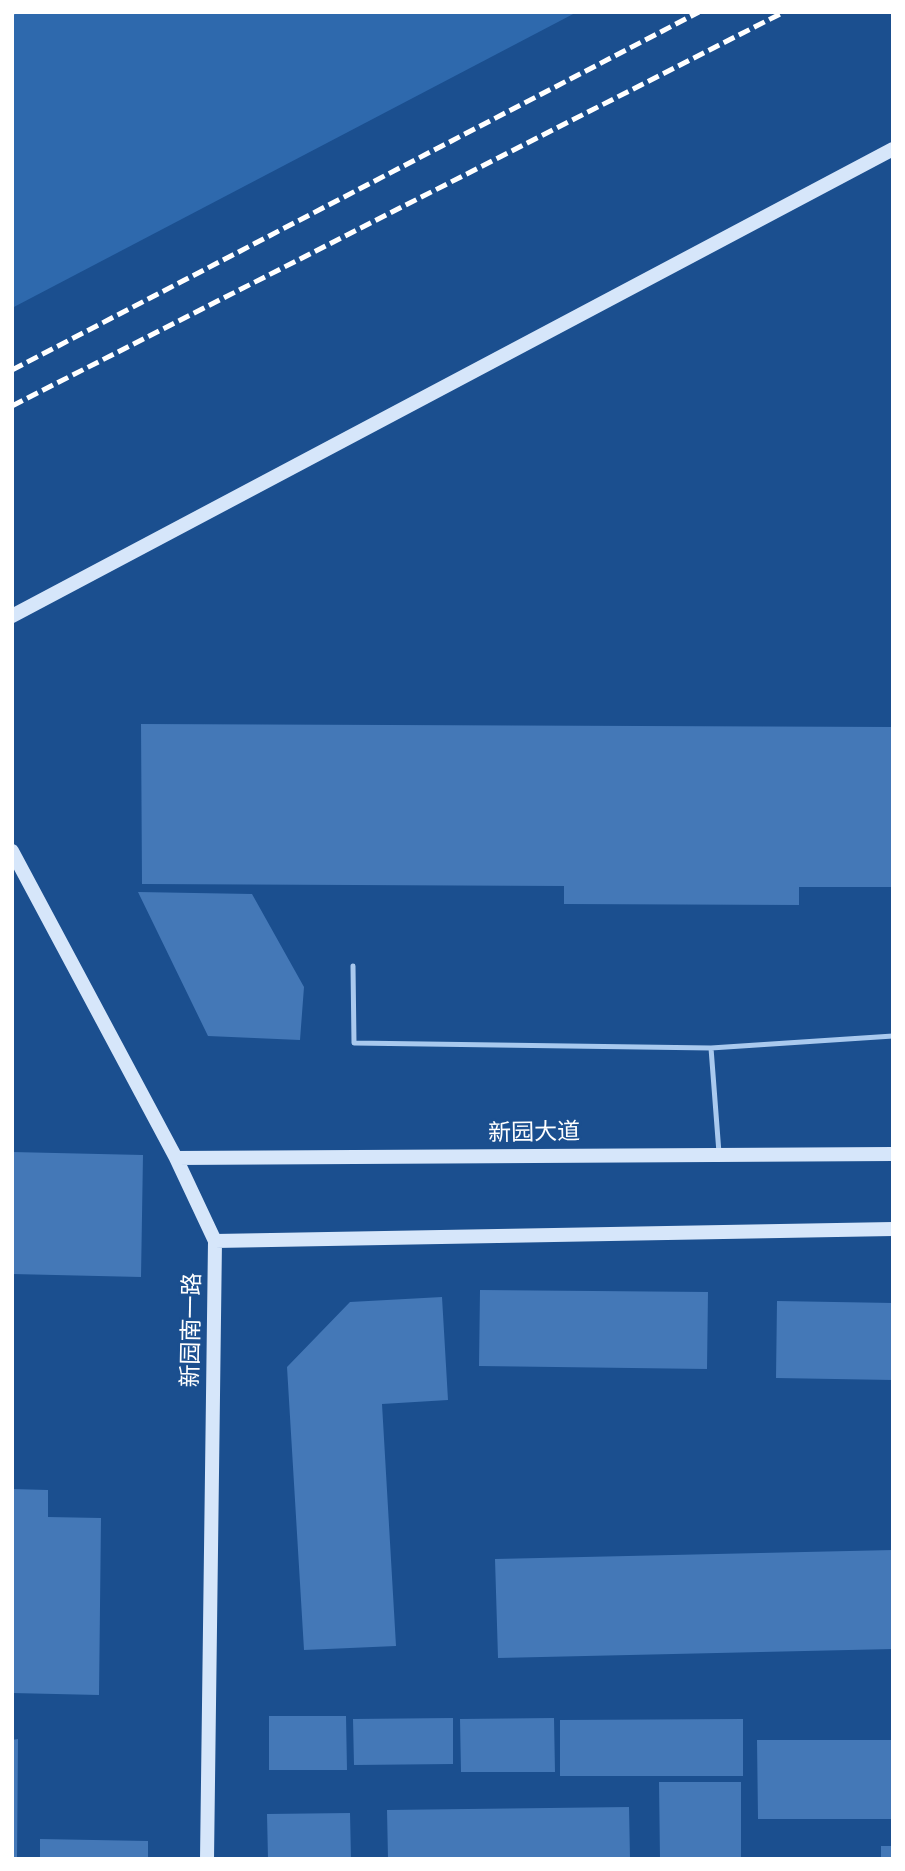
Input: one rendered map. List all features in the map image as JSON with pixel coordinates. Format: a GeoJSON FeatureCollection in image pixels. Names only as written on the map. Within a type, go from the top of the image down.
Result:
{"type":"FeatureCollection","features":[{"type":"Feature","properties":{"kind":"street"},"geometry":{"type":"LineString","coordinates":[[12,616],[893,149]]}},
{"type":"Feature","properties":{"kind":"street","name":"新园南一路"},"geometry":{"type":"LineString","coordinates":[[12,851],[176,1158],[215,1241],[207,1859]]}},
{"type":"Feature","properties":{"kind":"street","name":"新园大道"},"geometry":{"type":"LineString","coordinates":[[176,1158],[893,1154]]}},
{"type":"Feature","properties":{"kind":"street"},"geometry":{"type":"LineString","coordinates":[[215,1241],[893,1229]]}},
{"type":"Feature","properties":{"kind":"lane"},"geometry":{"type":"LineString","coordinates":[[353,966],[354,1043],[711,1048],[893,1036]]}},
{"type":"Feature","properties":{"kind":"lane"},"geometry":{"type":"LineString","coordinates":[[711,1048],[719,1153]]}},
{"type":"Feature","properties":{"kind":"shaded area"},"geometry":{"type":"Polygon","coordinates":[[[12,12],[577,12],[12,308],[12,12]]]}},
{"type":"Feature","properties":{"kind":"building"},"geometry":{"type":"Polygon","coordinates":[[[141,724],[893,727],[893,887],[799,887],[799,905],[564,904],[564,886],[142,884],[141,724]]]}},
{"type":"Feature","properties":{"kind":"building"},"geometry":{"type":"Polygon","coordinates":[[[138,892],[252,894],[304,987],[300,1040],[208,1036],[138,892]]]}},
{"type":"Feature","properties":{"kind":"building"},"geometry":{"type":"Polygon","coordinates":[[[12,1152],[143,1155],[141,1277],[12,1274],[12,1152]]]}},
{"type":"Feature","properties":{"kind":"building"},"geometry":{"type":"Polygon","coordinates":[[[480,1290],[708,1292],[707,1369],[479,1366],[480,1290]]]}},
{"type":"Feature","properties":{"kind":"building"},"geometry":{"type":"Polygon","coordinates":[[[442,1297],[448,1400],[382,1404],[396,1646],[304,1650],[287,1367],[350,1302],[442,1297]]]}},
{"type":"Feature","properties":{"kind":"building"},"geometry":{"type":"Polygon","coordinates":[[[777,1301],[893,1303],[893,1380],[776,1378],[777,1301]]]}},
{"type":"Feature","properties":{"kind":"building"},"geometry":{"type":"Polygon","coordinates":[[[12,1489],[48,1490],[48,1517],[101,1518],[99,1695],[12,1693],[12,1489]]]}},
{"type":"Feature","properties":{"kind":"building"},"geometry":{"type":"Polygon","coordinates":[[[893,1550],[893,1649],[498,1658],[495,1559],[893,1550]]]}},
{"type":"Feature","properties":{"kind":"building"},"geometry":{"type":"Polygon","coordinates":[[[269,1716],[346,1716],[347,1770],[269,1770],[269,1716]]]}},
{"type":"Feature","properties":{"kind":"building"},"geometry":{"type":"Polygon","coordinates":[[[453,1718],[453,1764],[354,1765],[353,1719],[453,1718]]]}},
{"type":"Feature","properties":{"kind":"building"},"geometry":{"type":"Polygon","coordinates":[[[554,1718],[555,1772],[461,1772],[460,1719],[554,1718]]]}},
{"type":"Feature","properties":{"kind":"building"},"geometry":{"type":"Polygon","coordinates":[[[743,1719],[743,1776],[560,1776],[560,1720],[743,1719]]]}},
{"type":"Feature","properties":{"kind":"building"},"geometry":{"type":"Polygon","coordinates":[[[18,1739],[17,1859],[12,1859],[12,1740],[18,1739]]]}},
{"type":"Feature","properties":{"kind":"building"},"geometry":{"type":"Polygon","coordinates":[[[757,1740],[893,1740],[893,1819],[758,1819],[757,1740]]]}},
{"type":"Feature","properties":{"kind":"building"},"geometry":{"type":"Polygon","coordinates":[[[659,1782],[741,1782],[741,1859],[660,1859],[659,1782]]]}},
{"type":"Feature","properties":{"kind":"building"},"geometry":{"type":"Polygon","coordinates":[[[629,1807],[630,1859],[388,1859],[387,1810],[629,1807]]]}},
{"type":"Feature","properties":{"kind":"building"},"geometry":{"type":"Polygon","coordinates":[[[350,1813],[351,1859],[268,1859],[267,1814],[350,1813]]]}},
{"type":"Feature","properties":{"kind":"building"},"geometry":{"type":"Polygon","coordinates":[[[40,1839],[148,1841],[148,1859],[40,1859],[40,1839]]]}},
{"type":"Feature","properties":{"kind":"building"},"geometry":{"type":"Polygon","coordinates":[[[881,1846],[893,1846],[893,1859],[881,1859],[881,1846]]]}},
{"type":"Feature","properties":{"kind":"railway"},"geometry":{"type":"LineString","coordinates":[[12,370],[699,12]]}},
{"type":"Feature","properties":{"kind":"railway"},"geometry":{"type":"LineString","coordinates":[[12,406],[784,12]]}}]}
